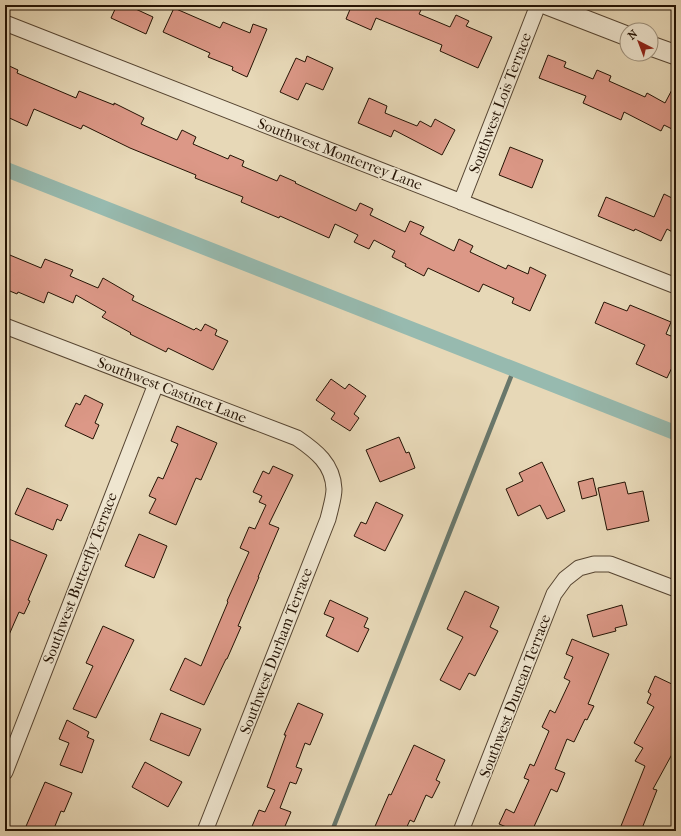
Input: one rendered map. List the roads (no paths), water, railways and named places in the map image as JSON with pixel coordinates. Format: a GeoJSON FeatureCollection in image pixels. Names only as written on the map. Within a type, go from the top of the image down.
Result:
{"type":"FeatureCollection","features":[{"type":"Feature","properties":{"kind":"street","name":"Southwest Lois Terrace"},"geometry":{"type":"LineString","coordinates":[[461,202],[538,5]]}},
{"type":"Feature","properties":{"kind":"street"},"geometry":{"type":"LineString","coordinates":[[547,5],[619,33]]}},
{"type":"Feature","properties":{"kind":"street","name":"Southwest Monterrey Lane"},"geometry":{"type":"LineString","coordinates":[[5,23],[676,286]]}},
{"type":"Feature","properties":{"kind":"street"},"geometry":{"type":"LineString","coordinates":[[659,49],[676,55]]}},
{"type":"Feature","properties":{"kind":"street","name":"Southwest Castinet Lane"},"geometry":{"type":"LineString","coordinates":[[5,326],[297,438],[316,451],[330,469]]}},
{"type":"Feature","properties":{"kind":"street","name":"Southwest Butterfly Terrace"},"geometry":{"type":"LineString","coordinates":[[5,772],[156,384]]}},
{"type":"Feature","properties":{"kind":"street","name":"Southwest Durham Terrace"},"geometry":{"type":"LineString","coordinates":[[205,831],[328,519],[334,489],[330,469]]}},
{"type":"Feature","properties":{"kind":"street","name":"Southwest Duncan Terrace"},"geometry":{"type":"LineString","coordinates":[[462,831],[554,594],[565,579],[579,568],[594,564],[610,564],[676,589]]}},
{"type":"Feature","properties":{"kind":"waterway"},"geometry":{"type":"LineString","coordinates":[[5,169],[676,433]]}},
{"type":"Feature","properties":{"kind":"waterway"},"geometry":{"type":"LineString","coordinates":[[332,831],[514,369]]}}]}
